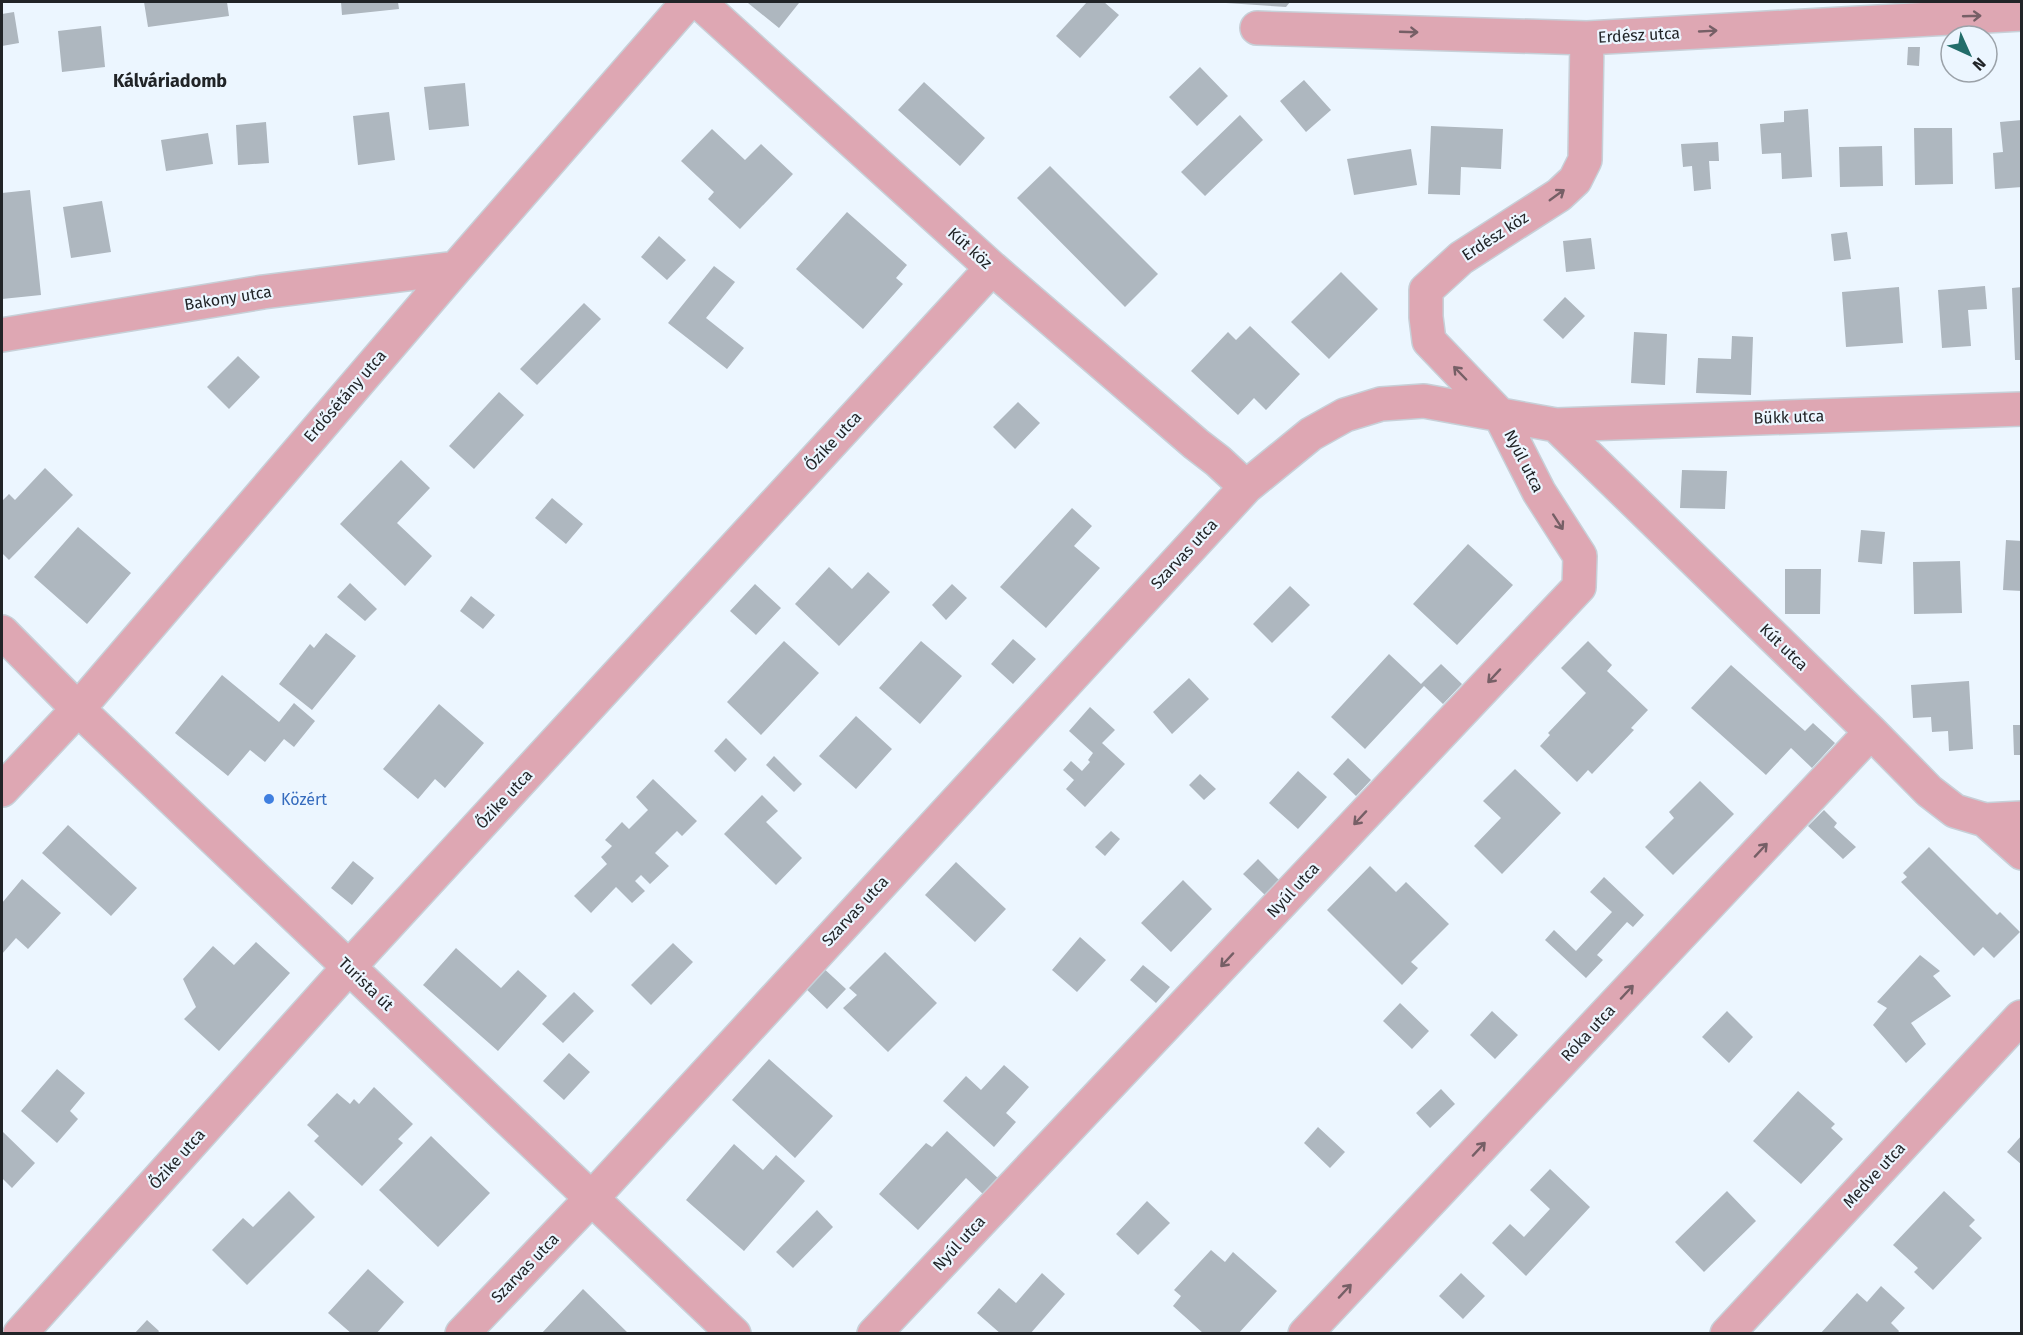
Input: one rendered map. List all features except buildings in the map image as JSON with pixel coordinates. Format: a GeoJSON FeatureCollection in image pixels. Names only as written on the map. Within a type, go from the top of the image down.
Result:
{"type":"FeatureCollection","features":[{"type":"Feature","properties":{"kind":"street","name":"Erdősétány utca"},"geometry":{"type":"LineString","coordinates":[[2,790],[78,709],[456,268],[688,2]]}},
{"type":"Feature","properties":{"kind":"street","name":"Kút köz"},"geometry":{"type":"LineString","coordinates":[[699,2],[992,268],[1196,444],[1218,460],[1246,487]]}},
{"type":"Feature","properties":{"kind":"street","name":"Erdész utca"},"geometry":{"type":"LineString","coordinates":[[1257,28],[1349,16],[1587,38],[1923,10],[2022,14]]}},
{"type":"Feature","properties":{"kind":"street","name":"Erdész köz"},"geometry":{"type":"LineString","coordinates":[[1500,415],[1429,341],[1425,317],[1426,290],[1461,258],[1559,195],[1575,180],[1585,160],[1587,38]]}},
{"type":"Feature","properties":{"kind":"street","name":"Bakony utca"},"geometry":{"type":"LineString","coordinates":[[2,335],[263,292],[456,268]]}},
{"type":"Feature","properties":{"kind":"street","name":"Őzike utca"},"geometry":{"type":"LineString","coordinates":[[20,1334],[349,967],[992,268]]}},
{"type":"Feature","properties":{"kind":"street","name":"Szarvas utca"},"geometry":{"type":"LineString","coordinates":[[462,1334],[591,1198],[1246,487],[1311,434],[1345,415],[1381,404],[1424,401],[1500,415]]}},
{"type":"Feature","properties":{"kind":"street","name":"Bükk utca"},"geometry":{"type":"LineString","coordinates":[[1500,415],[1556,425],[2022,409]]}},
{"type":"Feature","properties":{"kind":"street","name":"Nyúl utca"},"geometry":{"type":"LineString","coordinates":[[874,1334],[1579,587],[1580,556],[1539,492],[1500,415]]}},
{"type":"Feature","properties":{"kind":"street","name":"Kút utca"},"geometry":{"type":"LineString","coordinates":[[1556,425],[1872,732],[1929,791],[1955,811],[1985,820],[2022,854]]}},
{"type":"Feature","properties":{"kind":"street","name":"Turista út"},"geometry":{"type":"LineString","coordinates":[[2,632],[78,709],[734,1334]]}},
{"type":"Feature","properties":{"kind":"street","name":"Róka utca"},"geometry":{"type":"LineString","coordinates":[[1305,1334],[1872,732]]}},
{"type":"Feature","properties":{"kind":"street"},"geometry":{"type":"LineString","coordinates":[[1985,820],[2022,818]]}},
{"type":"Feature","properties":{"kind":"street","name":"Medve utca"},"geometry":{"type":"LineString","coordinates":[[1727,1334],[2021,1017]]}},
{"type":"Feature","properties":{"kind":"place","name":"Közért"},"geometry":{"type":"Point","coordinates":[269,799]}},
{"type":"Feature","properties":{"kind":"district","name":"Kálváriadomb"},"geometry":{"type":"Point","coordinates":[170,81]}}]}
